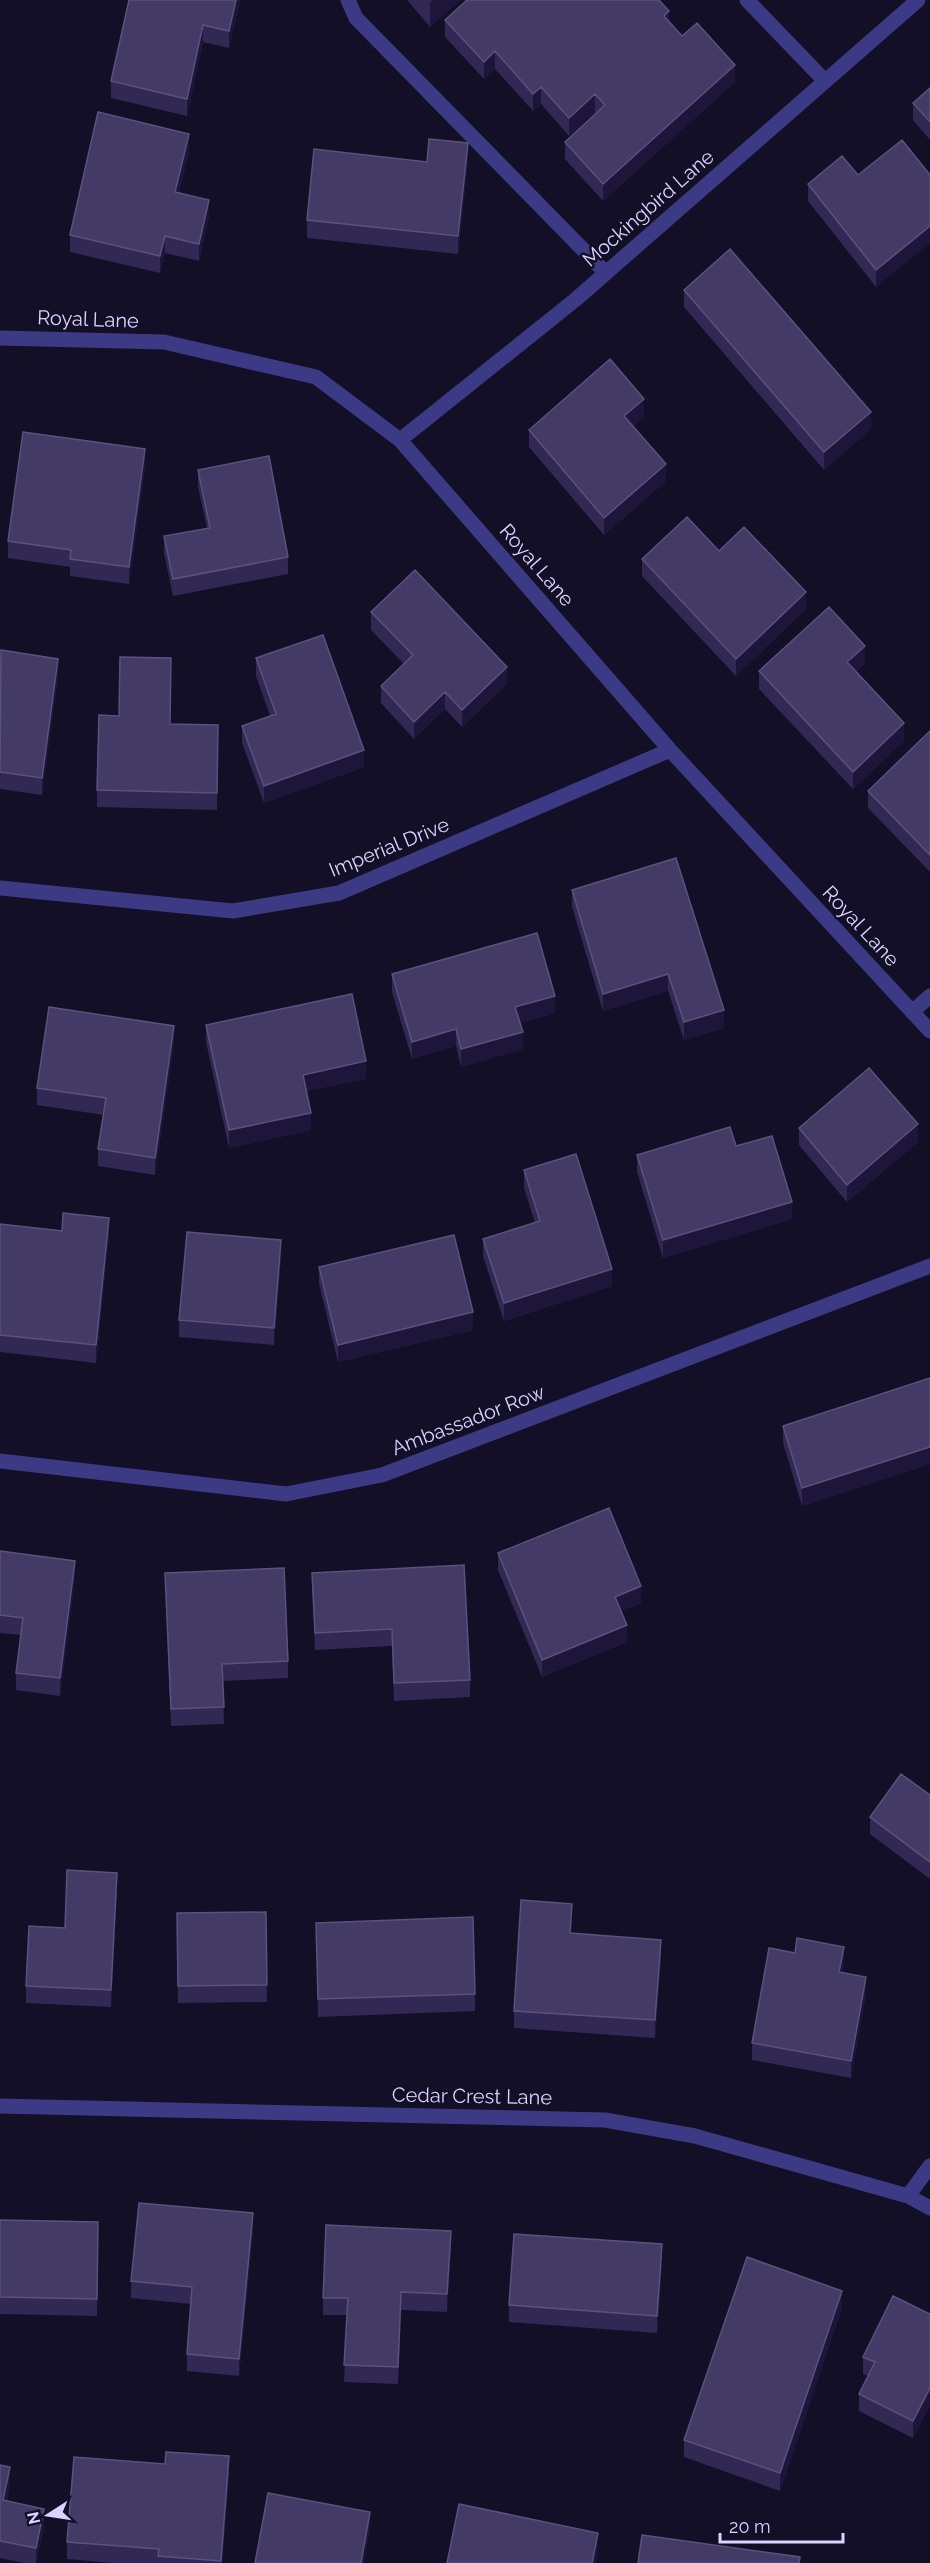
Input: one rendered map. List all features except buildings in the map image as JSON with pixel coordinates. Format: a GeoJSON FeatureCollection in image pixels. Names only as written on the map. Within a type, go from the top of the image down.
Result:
{"type":"FeatureCollection","features":[{"type":"Feature","properties":{"kind":"street"},"geometry":{"type":"LineString","coordinates":[[348,0],[356,18],[606,273]]}},
{"type":"Feature","properties":{"kind":"street"},"geometry":{"type":"LineString","coordinates":[[747,0],[825,81]]}},
{"type":"Feature","properties":{"kind":"street","name":"Mockingbird Lane"},"geometry":{"type":"LineString","coordinates":[[400,440],[606,273],[918,0]]}},
{"type":"Feature","properties":{"kind":"street","name":"Royal Lane"},"geometry":{"type":"LineString","coordinates":[[0,338],[164,342],[316,377],[400,440],[670,750],[930,1031]]}},
{"type":"Feature","properties":{"kind":"street","name":"Imperial Drive"},"geometry":{"type":"LineString","coordinates":[[0,888],[233,911],[339,893],[670,750]]}},
{"type":"Feature","properties":{"kind":"street"},"geometry":{"type":"LineString","coordinates":[[912,1012],[930,996]]}},
{"type":"Feature","properties":{"kind":"street","name":"Ambassador Row"},"geometry":{"type":"LineString","coordinates":[[0,1461],[286,1494],[382,1475],[930,1266]]}},
{"type":"Feature","properties":{"kind":"street","name":"Cedar Crest Lane"},"geometry":{"type":"LineString","coordinates":[[0,2106],[605,2120],[695,2136],[908,2196],[930,2208]]}},
{"type":"Feature","properties":{"kind":"street"},"geometry":{"type":"LineString","coordinates":[[908,2196],[930,2166]]}}]}
